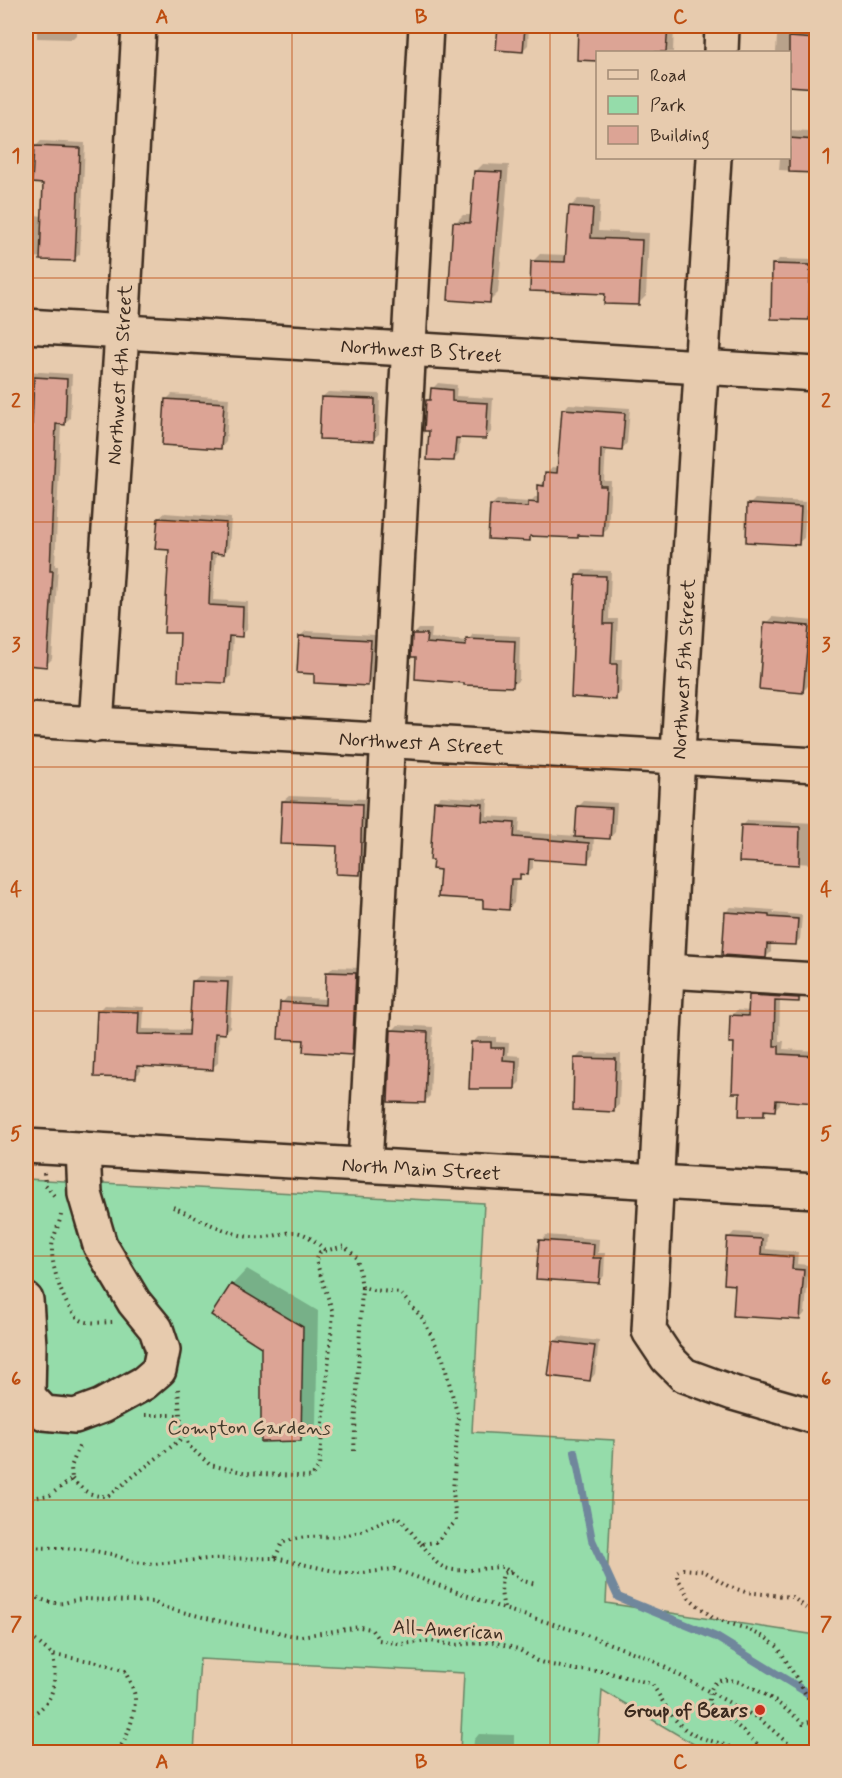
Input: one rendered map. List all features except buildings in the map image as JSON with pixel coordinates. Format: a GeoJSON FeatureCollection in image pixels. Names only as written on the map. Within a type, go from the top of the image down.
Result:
{"type":"FeatureCollection","features":[{"type":"Feature","properties":{"kind":"street","name":"Northwest 4th Street"},"geometry":{"type":"LineString","coordinates":[[96,725],[122,333],[139,26]]}},
{"type":"Feature","properties":{"kind":"street"},"geometry":{"type":"LineString","coordinates":[[365,1165],[426,26]]}},
{"type":"Feature","properties":{"kind":"street"},"geometry":{"type":"LineString","coordinates":[[721,51],[722,26]]}},
{"type":"Feature","properties":{"kind":"street","name":"Northwest 5th Street"},"geometry":{"type":"LineString","coordinates":[[714,159],[678,757],[649,1331],[667,1358],[684,1375],[733,1393],[816,1417]]}},
{"type":"Feature","properties":{"kind":"street","name":"Northwest B Street"},"geometry":{"type":"LineString","coordinates":[[26,326],[816,374]]}},
{"type":"Feature","properties":{"kind":"street","name":"Northwest A Street"},"geometry":{"type":"LineString","coordinates":[[26,720],[816,765]]}},
{"type":"Feature","properties":{"kind":"street"},"geometry":{"type":"LineString","coordinates":[[668,971],[816,980]]}},
{"type":"Feature","properties":{"kind":"street"},"geometry":{"type":"LineString","coordinates":[[26,1300],[29,1345],[28,1395],[44,1413],[75,1416],[102,1406],[144,1383],[159,1370],[163,1350],[156,1329],[134,1302],[100,1245],[85,1194],[82,1149]]}},
{"type":"Feature","properties":{"kind":"street","name":"North Main Street"},"geometry":{"type":"LineString","coordinates":[[34,1159],[82,1149],[816,1191]]}},
{"type":"Feature","properties":{"kind":"path"},"geometry":{"type":"LineString","coordinates":[[34,1159],[45,1184],[58,1199]]}},
{"type":"Feature","properties":{"kind":"path"},"geometry":{"type":"LineString","coordinates":[[62,1207],[51,1249],[54,1269],[66,1301],[74,1313],[81,1320],[91,1323],[119,1322],[156,1329]]}},
{"type":"Feature","properties":{"kind":"path"},"geometry":{"type":"LineString","coordinates":[[173,1207],[211,1224],[251,1237],[294,1231],[309,1238],[326,1251]]}},
{"type":"Feature","properties":{"kind":"path"},"geometry":{"type":"LineString","coordinates":[[137,1415],[180,1415],[188,1445],[210,1464],[247,1473],[312,1477],[319,1467],[333,1313],[316,1261],[320,1252],[345,1246],[357,1258],[362,1287],[354,1451]]}},
{"type":"Feature","properties":{"kind":"path"},"geometry":{"type":"LineString","coordinates":[[362,1287],[400,1293],[423,1319],[442,1359],[458,1417],[453,1491],[456,1521],[436,1542],[421,1544]]}},
{"type":"Feature","properties":{"kind":"path"},"geometry":{"type":"LineString","coordinates":[[81,1441],[71,1467],[72,1479],[83,1490],[96,1497],[108,1496],[186,1436]]}},
{"type":"Feature","properties":{"kind":"path"},"geometry":{"type":"LineString","coordinates":[[26,1499],[51,1495],[72,1479]]}},
{"type":"Feature","properties":{"kind":"path"},"geometry":{"type":"LineString","coordinates":[[275,1558],[282,1543],[297,1537],[345,1536],[363,1531],[387,1518],[399,1517],[442,1567],[452,1570],[503,1567],[523,1581],[536,1584]]}},
{"type":"Feature","properties":{"kind":"path"},"geometry":{"type":"LineString","coordinates":[[26,1547],[83,1550],[111,1554],[134,1562],[154,1564],[207,1559],[275,1558],[343,1573],[394,1569],[648,1658],[761,1720],[798,1752]]}},
{"type":"Feature","properties":{"kind":"path"},"geometry":{"type":"LineString","coordinates":[[766,1752],[723,1713],[709,1704],[710,1692],[720,1681],[729,1679],[756,1689],[787,1709],[803,1724],[813,1721],[815,1712],[811,1703],[778,1647],[747,1629],[712,1618],[683,1590],[677,1572],[683,1569],[704,1571],[728,1586],[745,1592],[792,1597],[816,1615]]}},
{"type":"Feature","properties":{"kind":"path"},"geometry":{"type":"LineString","coordinates":[[504,1609],[500,1589],[503,1573],[511,1571]]}},
{"type":"Feature","properties":{"kind":"path","name":"All-American"},"geometry":{"type":"LineString","coordinates":[[26,1594],[63,1603],[83,1599],[154,1602],[162,1607],[243,1627],[265,1629],[292,1636],[360,1627],[371,1629],[379,1640],[401,1644],[431,1641],[453,1645],[483,1642],[505,1644],[547,1664],[576,1670],[603,1671],[651,1684],[671,1716],[684,1730],[739,1752]]}},
{"type":"Feature","properties":{"kind":"path"},"geometry":{"type":"LineString","coordinates":[[26,1633],[53,1655],[97,1662],[125,1671],[135,1698],[130,1729],[119,1750],[114,1752]]}},
{"type":"Feature","properties":{"kind":"path"},"geometry":{"type":"LineString","coordinates":[[26,1717],[34,1714],[51,1696],[56,1676],[53,1655]]}},
{"type":"Feature","properties":{"kind":"green space","name":"Compton Gardens"},"geometry":{"type":"Polygon","coordinates":[[[26,1179],[484,1203],[472,1432],[614,1440],[606,1603],[816,1635],[816,1752],[707,1752],[602,1690],[598,1752],[460,1752],[464,1673],[200,1659],[194,1752],[26,1752],[26,1179]]]}},
{"type":"Feature","properties":{"kind":"waterway"},"geometry":{"type":"LineString","coordinates":[[575,1452],[592,1540],[618,1597],[716,1637],[816,1698]]}},
{"type":"Feature","properties":{"kind":"place","name":"Group of Bears"},"geometry":{"type":"Point","coordinates":[760,1710]}}]}
